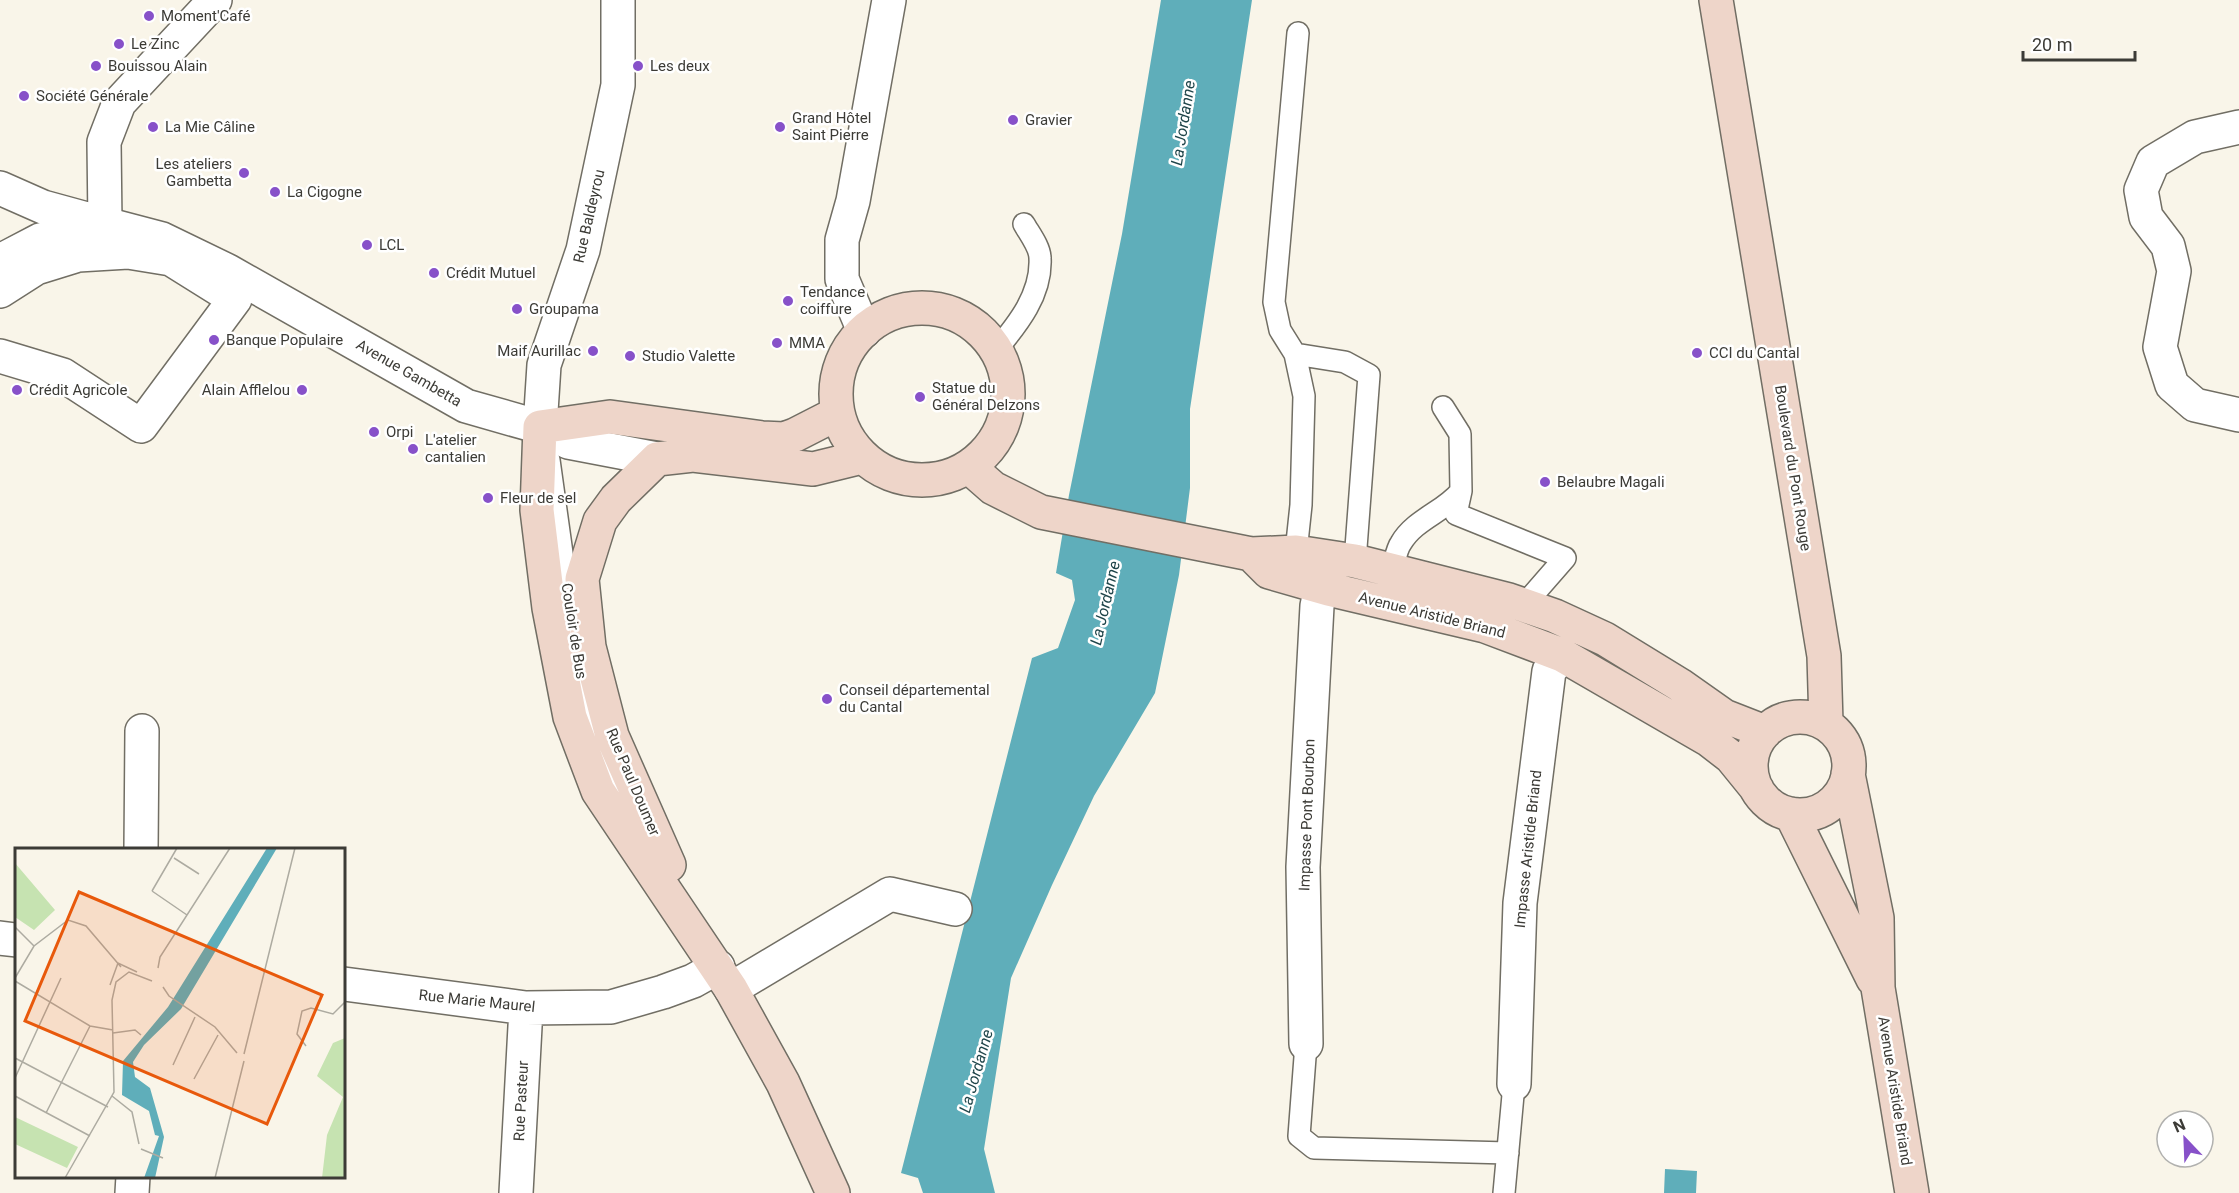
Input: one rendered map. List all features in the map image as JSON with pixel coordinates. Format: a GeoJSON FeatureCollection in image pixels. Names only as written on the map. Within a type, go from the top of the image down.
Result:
{"type":"FeatureCollection","features":[{"type":"Feature","properties":{"kind":"main road","name":"Boulevard du Pont Rouge"},"geometry":{"type":"LineString","coordinates":[[1716,0],[1824,656],[1826,723]]}},
{"type":"Feature","properties":{"kind":"main road"},"geometry":{"type":"LineString","coordinates":[[909,309],[935,309],[959,316],[980,330],[996,350],[1007,384],[1008,401],[1002,427],[988,449],[969,467],[942,478],[913,480],[885,473],[862,457],[846,436],[838,412],[837,382],[846,354],[864,331],[885,316],[909,309]]}},
{"type":"Feature","properties":{"kind":"main road","name":"Avenue Gambetta"},"geometry":{"type":"LineString","coordinates":[[540,427],[610,417],[784,439],[838,412]]}},
{"type":"Feature","properties":{"kind":"main road","name":"Rue Paul Doumer"},"geometry":{"type":"LineString","coordinates":[[540,427],[537,510],[549,608],[570,717],[598,790],[725,978]]}},
{"type":"Feature","properties":{"kind":"main road"},"geometry":{"type":"LineString","coordinates":[[657,459],[693,455],[813,469],[862,457]]}},
{"type":"Feature","properties":{"kind":"main road","name":"Rue Paul Doumer"},"geometry":{"type":"LineString","coordinates":[[657,459],[616,499],[600,521],[582,579],[589,647],[612,736],[648,820],[725,978],[783,1083],[833,1193]]}},
{"type":"Feature","properties":{"kind":"main road","name":"Avenue Aristide Briand"},"geometry":{"type":"LineString","coordinates":[[969,467],[993,488],[1041,512],[1251,554],[1269,572],[1289,564],[1321,587],[1457,618],[1562,655],[1709,740],[1731,757],[1757,789]]}},
{"type":"Feature","properties":{"kind":"main road"},"geometry":{"type":"LineString","coordinates":[[1289,564],[1355,561],[1524,605],[1605,639],[1680,685],[1724,716],[1765,732]]}},
{"type":"Feature","properties":{"kind":"main road"},"geometry":{"type":"LineString","coordinates":[[1321,587],[1392,570]]}},
{"type":"Feature","properties":{"kind":"main road"},"geometry":{"type":"LineString","coordinates":[[1457,618],[1524,605]]}},
{"type":"Feature","properties":{"kind":"main road"},"geometry":{"type":"LineString","coordinates":[[1562,655],[1586,649],[1668,696],[1715,709]]}},
{"type":"Feature","properties":{"kind":"main road"},"geometry":{"type":"LineString","coordinates":[[1794,717],[1811,717],[1826,723],[1839,735],[1847,750],[1848,774],[1838,797],[1825,808],[1808,814],[1791,814],[1778,809],[1757,789],[1752,775],[1751,760],[1756,745],[1765,732],[1778,722],[1794,717]]}},
{"type":"Feature","properties":{"kind":"main road","name":"Avenue Aristide Briand"},"geometry":{"type":"LineString","coordinates":[[1848,774],[1877,918],[1878,988],[1912,1193]]}},
{"type":"Feature","properties":{"kind":"main road","name":"Avenue Aristide Briand"},"geometry":{"type":"LineString","coordinates":[[1791,814],[1878,988]]}},
{"type":"Feature","properties":{"kind":"street","name":"Rue Baldeyrou"},"geometry":{"type":"LineString","coordinates":[[540,427],[544,365],[584,250],[618,85],[618,0]]}},
{"type":"Feature","properties":{"kind":"street"},"geometry":{"type":"LineString","coordinates":[[864,331],[842,279],[842,240],[855,190],[889,0]]}},
{"type":"Feature","properties":{"kind":"street"},"geometry":{"type":"LineString","coordinates":[[0,261],[40,240],[105,224],[104,142],[119,103],[207,2]]}},
{"type":"Feature","properties":{"kind":"street"},"geometry":{"type":"LineString","coordinates":[[2239,127],[2195,137],[2153,162],[2141,190],[2146,217],[2168,246],[2174,271],[2160,347],[2172,386],[2195,405],[2239,415]]}},
{"type":"Feature","properties":{"kind":"street","name":"Avenue Gambetta"},"geometry":{"type":"LineString","coordinates":[[0,188],[43,207],[162,239],[228,271],[466,406],[540,427]]}},
{"type":"Feature","properties":{"kind":"street"},"geometry":{"type":"LineString","coordinates":[[0,291],[36,268],[57,261],[78,255],[128,252],[171,259],[235,298],[141,426],[63,375],[0,356]]}},
{"type":"Feature","properties":{"kind":"street"},"geometry":{"type":"LineString","coordinates":[[540,427],[568,442],[657,459]]}},
{"type":"Feature","properties":{"kind":"street","name":"Impasse Pont Bourbon"},"geometry":{"type":"LineString","coordinates":[[1306,1044],[1303,867],[1317,606],[1321,587]]}},
{"type":"Feature","properties":{"kind":"street","name":"Impasse Aristide Briand"},"geometry":{"type":"LineString","coordinates":[[1514,1084],[1520,903],[1549,671],[1562,655]]}},
{"type":"Feature","properties":{"kind":"street"},"geometry":{"type":"LineString","coordinates":[[141,848],[142,731]]}},
{"type":"Feature","properties":{"kind":"street","name":"Rue Marie Maurel"},"geometry":{"type":"LineString","coordinates":[[345,984],[526,1008],[611,1006],[693,981],[725,978],[891,894],[955,909]]}},
{"type":"Feature","properties":{"kind":"street"},"geometry":{"type":"LineString","coordinates":[[0,938],[15,940]]}},
{"type":"Feature","properties":{"kind":"street","name":"Rue Pasteur"},"geometry":{"type":"LineString","coordinates":[[516,1193],[526,1008]]}},
{"type":"Feature","properties":{"kind":"street"},"geometry":{"type":"LineString","coordinates":[[132,1193],[133,1178]]}},
{"type":"Feature","properties":{"kind":"lane"},"geometry":{"type":"LineString","coordinates":[[1289,564],[1301,505],[1304,396],[1295,354],[1280,330],[1274,302],[1298,33]]}},
{"type":"Feature","properties":{"kind":"lane"},"geometry":{"type":"LineString","coordinates":[[996,350],[1016,326],[1035,294],[1041,256],[1024,224]]}},
{"type":"Feature","properties":{"kind":"lane"},"geometry":{"type":"LineString","coordinates":[[1295,354],[1345,362],[1369,375],[1355,561]]}},
{"type":"Feature","properties":{"kind":"lane"},"geometry":{"type":"LineString","coordinates":[[1443,407],[1460,434],[1461,491],[1456,514],[1565,558],[1524,605]]}},
{"type":"Feature","properties":{"kind":"lane","name":"Couloir de Bus"},"geometry":{"type":"LineString","coordinates":[[540,427],[552,473],[568,602],[587,711],[606,765],[648,820]]}},
{"type":"Feature","properties":{"kind":"lane"},"geometry":{"type":"LineString","coordinates":[[1392,570],[1400,544],[1411,531],[1451,503],[1461,491]]}},
{"type":"Feature","properties":{"kind":"lane"},"geometry":{"type":"LineString","coordinates":[[1306,1044],[1299,1136],[1314,1148],[1508,1153]]}},
{"type":"Feature","properties":{"kind":"lane"},"geometry":{"type":"LineString","coordinates":[[1504,1193],[1514,1084]]}},
{"type":"Feature","properties":{"kind":"water","name":"La Jordanne"},"geometry":{"type":"Polygon","coordinates":[[[1161,0],[1252,0],[1190,409],[1190,488],[1179,575],[1155,693],[1094,796],[1011,978],[984,1149],[995,1193],[923,1193],[918,1178],[901,1173],[1032,658],[1058,648],[1075,600],[1072,580],[1056,573],[1069,495],[1122,234],[1161,0]]]}},
{"type":"Feature","properties":{"kind":"water"},"geometry":{"type":"Polygon","coordinates":[[[1665,1169],[1697,1171],[1696,1193],[1664,1193],[1665,1169]]]}},
{"type":"Feature","properties":{"kind":"place","name":"Moment'Café"},"geometry":{"type":"Point","coordinates":[149,16]}},
{"type":"Feature","properties":{"kind":"place","name":"Le Zinc"},"geometry":{"type":"Point","coordinates":[119,44]}},
{"type":"Feature","properties":{"kind":"place","name":"Bouissou Alain"},"geometry":{"type":"Point","coordinates":[96,66]}},
{"type":"Feature","properties":{"kind":"place","name":"Les deux"},"geometry":{"type":"Point","coordinates":[638,66]}},
{"type":"Feature","properties":{"kind":"place","name":"Société Générale"},"geometry":{"type":"Point","coordinates":[24,96]}},
{"type":"Feature","properties":{"kind":"place","name":"Gravier"},"geometry":{"type":"Point","coordinates":[1013,120]}},
{"type":"Feature","properties":{"kind":"place","name":"La Mie Câline"},"geometry":{"type":"Point","coordinates":[153,127]}},
{"type":"Feature","properties":{"kind":"place","name":"Grand Hôtel Saint Pierre"},"geometry":{"type":"Point","coordinates":[780,127]}},
{"type":"Feature","properties":{"kind":"place","name":"Les ateliers Gambetta"},"geometry":{"type":"Point","coordinates":[244,173]}},
{"type":"Feature","properties":{"kind":"place","name":"La Cigogne"},"geometry":{"type":"Point","coordinates":[275,192]}},
{"type":"Feature","properties":{"kind":"place","name":"LCL"},"geometry":{"type":"Point","coordinates":[367,245]}},
{"type":"Feature","properties":{"kind":"place","name":"Crédit Mutuel"},"geometry":{"type":"Point","coordinates":[434,273]}},
{"type":"Feature","properties":{"kind":"place","name":"Tendance coiffure"},"geometry":{"type":"Point","coordinates":[788,301]}},
{"type":"Feature","properties":{"kind":"place","name":"Groupama"},"geometry":{"type":"Point","coordinates":[517,309]}},
{"type":"Feature","properties":{"kind":"place","name":"Banque Populaire"},"geometry":{"type":"Point","coordinates":[214,340]}},
{"type":"Feature","properties":{"kind":"place","name":"MMA"},"geometry":{"type":"Point","coordinates":[777,343]}},
{"type":"Feature","properties":{"kind":"place","name":"Maif Aurillac"},"geometry":{"type":"Point","coordinates":[593,351]}},
{"type":"Feature","properties":{"kind":"place","name":"CCI du Cantal"},"geometry":{"type":"Point","coordinates":[1697,353]}},
{"type":"Feature","properties":{"kind":"place","name":"Studio Valette"},"geometry":{"type":"Point","coordinates":[630,356]}},
{"type":"Feature","properties":{"kind":"place","name":"Crédit Agricole"},"geometry":{"type":"Point","coordinates":[17,390]}},
{"type":"Feature","properties":{"kind":"place","name":"Alain Afflelou"},"geometry":{"type":"Point","coordinates":[302,390]}},
{"type":"Feature","properties":{"kind":"place","name":"Statue du Général Delzons"},"geometry":{"type":"Point","coordinates":[920,397]}},
{"type":"Feature","properties":{"kind":"place","name":"Orpi"},"geometry":{"type":"Point","coordinates":[374,432]}},
{"type":"Feature","properties":{"kind":"place","name":"L'atelier cantalien"},"geometry":{"type":"Point","coordinates":[413,449]}},
{"type":"Feature","properties":{"kind":"place","name":"Belaubre Magali"},"geometry":{"type":"Point","coordinates":[1545,482]}},
{"type":"Feature","properties":{"kind":"place","name":"Fleur de sel"},"geometry":{"type":"Point","coordinates":[488,498]}},
{"type":"Feature","properties":{"kind":"place","name":"Conseil départemental du Cantal"},"geometry":{"type":"Point","coordinates":[827,699]}}]}
